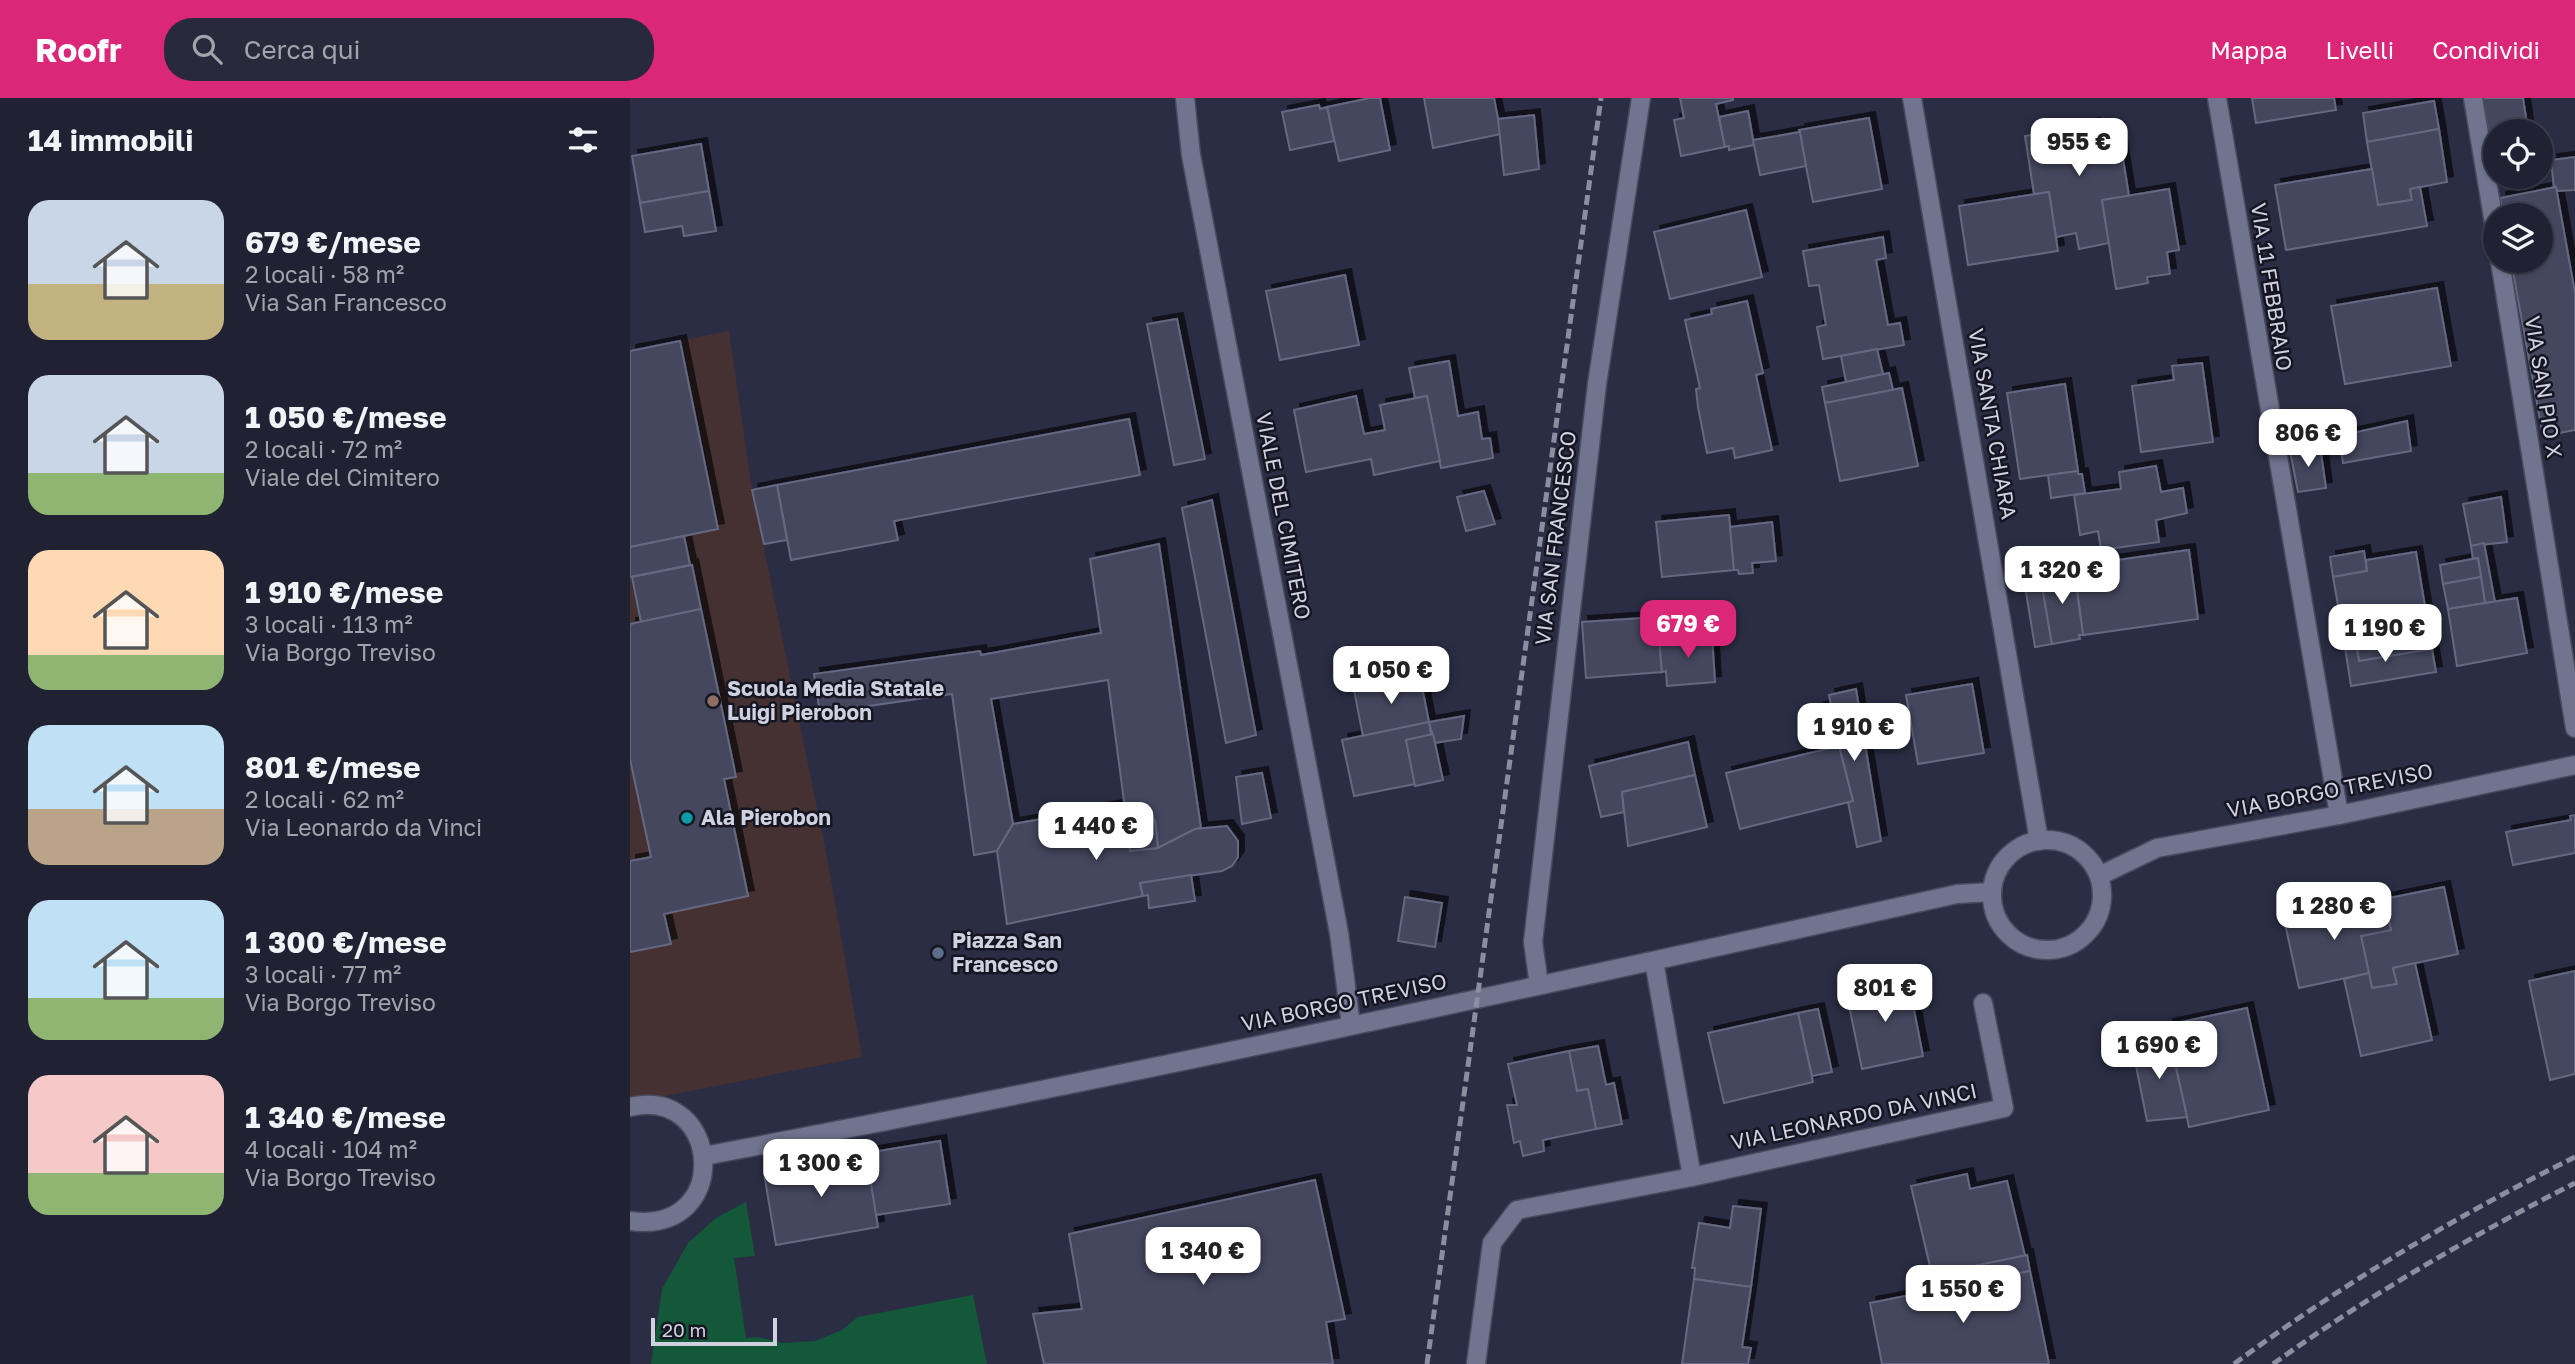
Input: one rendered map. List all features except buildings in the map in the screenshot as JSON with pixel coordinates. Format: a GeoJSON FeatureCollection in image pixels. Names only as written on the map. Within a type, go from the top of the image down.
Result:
{"type":"FeatureCollection","features":[{"type":"Feature","properties":{"kind":"street","name":"VIALE DEL CIMITERO"},"geometry":{"type":"LineString","coordinates":[[1185,98],[1191,155],[1339,933],[1351,1025]]}},
{"type":"Feature","properties":{"kind":"street","name":"VIA SAN FRANCESCO"},"geometry":{"type":"LineString","coordinates":[[1539,985],[1532,942],[1597,384],[1641,98]]}},
{"type":"Feature","properties":{"kind":"street","name":"VIA SANTA CHIARA"},"geometry":{"type":"LineString","coordinates":[[1912,98],[2039,841]]}},
{"type":"Feature","properties":{"kind":"street","name":"VIA 11 FEBBRAIO"},"geometry":{"type":"LineString","coordinates":[[2217,98],[2339,815]]}},
{"type":"Feature","properties":{"kind":"street"},"geometry":{"type":"LineString","coordinates":[[2473,98],[2491,203]]}},
{"type":"Feature","properties":{"kind":"street","name":"VIA SAN PIO X"},"geometry":{"type":"LineString","coordinates":[[2502,273],[2575,728]]}},
{"type":"Feature","properties":{"kind":"street","name":"VIA BORGO TREVISO"},"geometry":{"type":"LineString","coordinates":[[2099,876],[2157,848],[2339,815],[2575,765]]}},
{"type":"Feature","properties":{"kind":"street"},"geometry":{"type":"LineString","coordinates":[[2039,841],[2068,844],[2082,852],[2099,876],[2102,901],[2094,924],[2083,937],[2068,946],[2052,950],[2036,949],[2022,944],[2009,935],[1999,923],[1993,908],[1992,892],[1998,871],[2012,853],[2025,845],[2039,841]]}},
{"type":"Feature","properties":{"kind":"street","name":"VIA BORGO TREVISO"},"geometry":{"type":"LineString","coordinates":[[704,1156],[1351,1025],[1957,894],[1992,892]]}},
{"type":"Feature","properties":{"kind":"street"},"geometry":{"type":"LineString","coordinates":[[1476,1364],[1492,1243],[1517,1210],[1692,1177],[1654,961]]}},
{"type":"Feature","properties":{"kind":"street","name":"VIA LEONARDO DA VINCI"},"geometry":{"type":"LineString","coordinates":[[1692,1177],[2004,1108],[1983,1003]]}},
{"type":"Feature","properties":{"kind":"street"},"geometry":{"type":"LineString","coordinates":[[630,1107],[657,1105],[680,1115],[696,1133],[704,1156],[703,1179],[693,1199],[676,1214],[654,1223],[630,1223]]}},
{"type":"Feature","properties":{"kind":"shaded area","name":"Scuola Media Statale Luigi Pierobon"},"geometry":{"type":"Polygon","coordinates":[[[729,331],[752,490],[827,857],[862,1057],[630,1103],[630,350],[729,331]]]}},
{"type":"Feature","properties":{"kind":"green space"},"geometry":{"type":"Polygon","coordinates":[[[746,1202],[755,1256],[734,1258],[746,1338],[758,1337],[783,1343],[815,1341],[842,1330],[858,1317],[973,1295],[987,1364],[651,1364],[662,1289],[688,1243],[716,1218],[746,1202]]]}},
{"type":"Feature","properties":{"kind":"railway"},"geometry":{"type":"LineString","coordinates":[[1427,1364],[1601,98]]}},
{"type":"Feature","properties":{"kind":"railway"},"geometry":{"type":"LineString","coordinates":[[2234,1364],[2400,1253],[2575,1157]]}},
{"type":"Feature","properties":{"kind":"railway"},"geometry":{"type":"LineString","coordinates":[[2273,1364],[2346,1314],[2421,1268],[2575,1183]]}},
{"type":"Feature","properties":{"kind":"place","name":"Scuola Media Statale Luigi Pierobon"},"geometry":{"type":"Point","coordinates":[713,701]}},
{"type":"Feature","properties":{"kind":"place","name":"Ala Pierobon"},"geometry":{"type":"Point","coordinates":[687,818]}},
{"type":"Feature","properties":{"kind":"place","name":"Piazza San Francesco"},"geometry":{"type":"Point","coordinates":[938,953]}}]}
